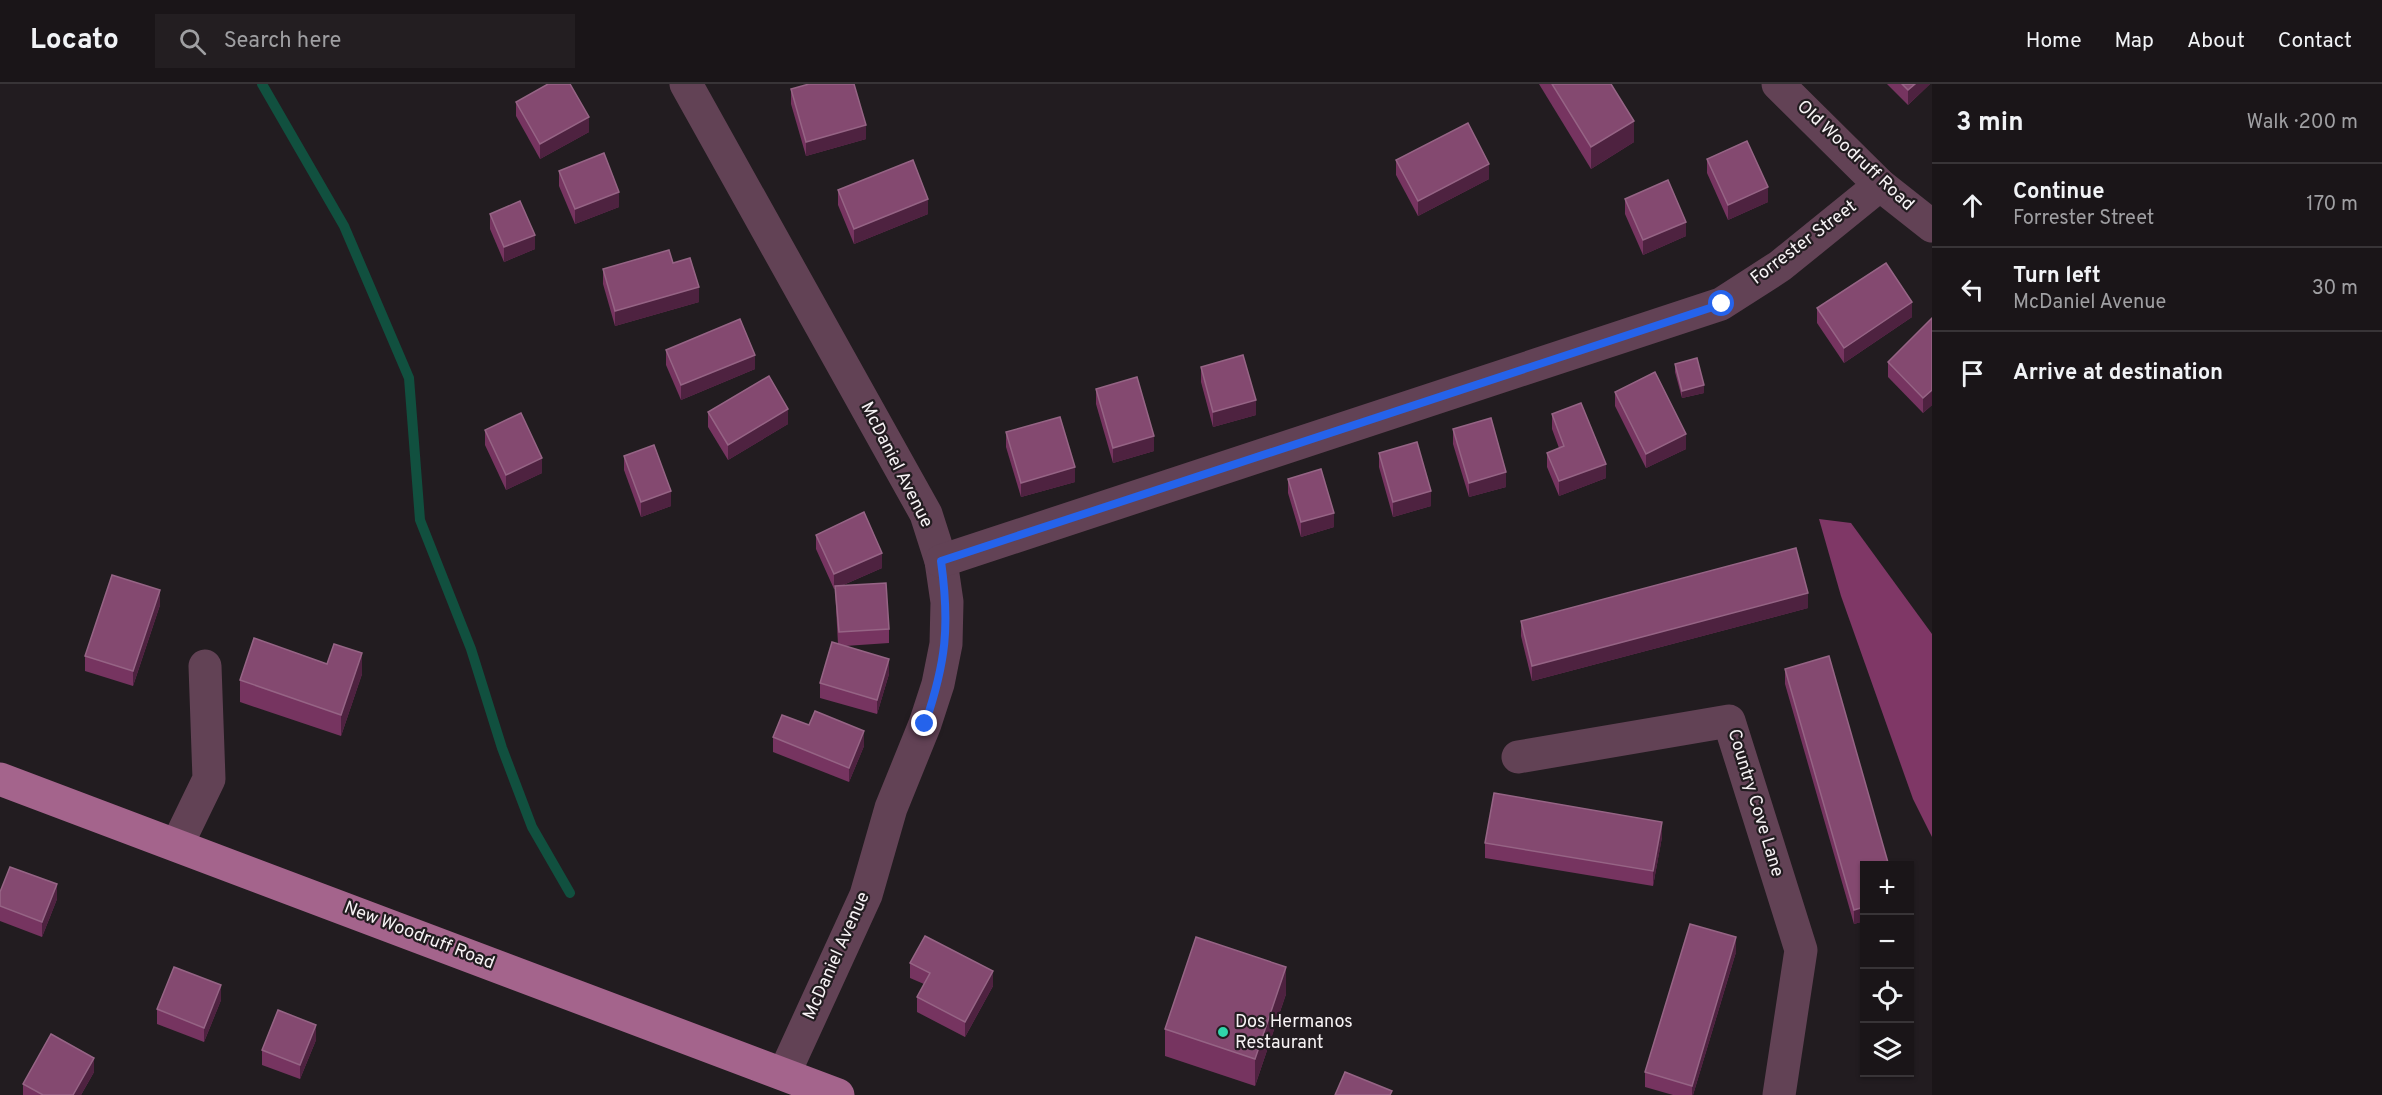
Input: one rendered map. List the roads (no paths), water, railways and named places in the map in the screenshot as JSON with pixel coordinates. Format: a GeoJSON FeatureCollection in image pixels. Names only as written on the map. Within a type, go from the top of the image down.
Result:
{"type":"FeatureCollection","features":[{"type":"Feature","properties":{"kind":"main road","name":"New Woodruff Road"},"geometry":{"type":"LineString","coordinates":[[0,779],[838,1095]]}},
{"type":"Feature","properties":{"kind":"street","name":"McDaniel Avenue"},"geometry":{"type":"LineString","coordinates":[[686,84],[926,514],[941,561],[947,613],[946,644],[939,684],[891,808],[866,895],[784,1074]]}},
{"type":"Feature","properties":{"kind":"street","name":"Old Woodruff Road"},"geometry":{"type":"LineString","coordinates":[[1778,84],[1880,184],[1932,226]]}},
{"type":"Feature","properties":{"kind":"street","name":"Forrester Street"},"geometry":{"type":"LineString","coordinates":[[941,561],[1722,304],[1780,266],[1880,184]]}},
{"type":"Feature","properties":{"kind":"street"},"geometry":{"type":"LineString","coordinates":[[177,845],[208,779],[205,666]]}},
{"type":"Feature","properties":{"kind":"street","name":"Country Cove Lane"},"geometry":{"type":"LineString","coordinates":[[1518,757],[1729,721],[1801,950],[1779,1095]]}},
{"type":"Feature","properties":{"kind":"waterway"},"geometry":{"type":"LineString","coordinates":[[262,84],[344,226],[409,378],[420,520],[471,649],[502,748],[532,827],[570,893]]}},
{"type":"Feature","properties":{"kind":"place","name":"Dos Hermanos Restaurant"},"geometry":{"type":"Point","coordinates":[1223,1032]}}]}
